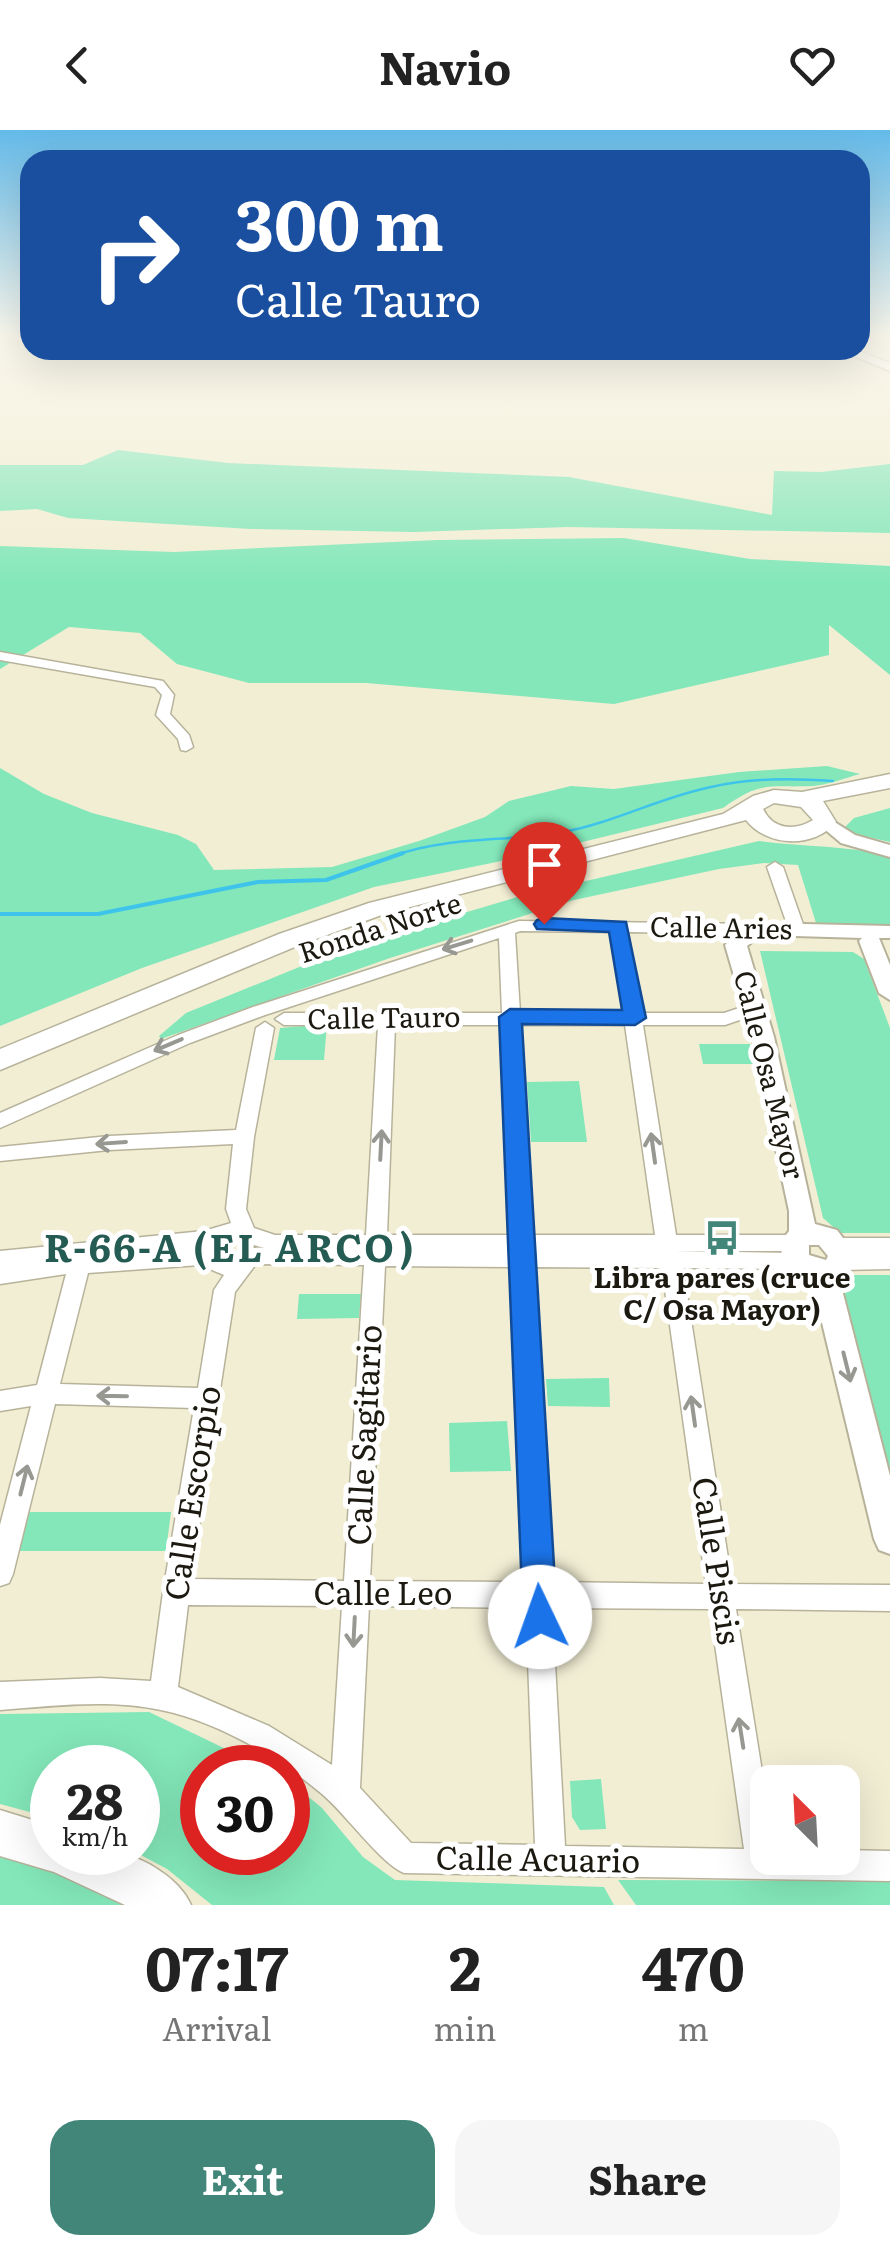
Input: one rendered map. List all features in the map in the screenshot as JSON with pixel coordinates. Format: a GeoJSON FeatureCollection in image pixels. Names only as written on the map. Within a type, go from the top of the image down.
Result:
{"type":"FeatureCollection","features":[{"type":"Feature","properties":{"kind":"highway","name":"Ronda Norte"},"geometry":{"type":"LineString","coordinates":[[0,1060],[288,940],[378,908],[731,819],[770,797],[801,798],[890,781]]}},
{"type":"Feature","properties":{"kind":"highway","name":"Ronda Norte"},"geometry":{"type":"LineString","coordinates":[[0,1079],[302,952],[382,924],[718,838],[818,830],[825,819],[890,795]]}},
{"type":"Feature","properties":{"kind":"highway"},"geometry":{"type":"LineString","coordinates":[[801,798],[817,806],[825,819]]}},
{"type":"Feature","properties":{"kind":"highway"},"geometry":{"type":"LineString","coordinates":[[752,809],[761,825],[788,834]]}},
{"type":"Feature","properties":{"kind":"highway"},"geometry":{"type":"LineString","coordinates":[[0,1832],[30,1841]]}},
{"type":"Feature","properties":{"kind":"highway"},"geometry":{"type":"LineString","coordinates":[[114,1875],[167,1905]]}},
{"type":"Feature","properties":{"kind":"main road"},"geometry":{"type":"LineString","coordinates":[[825,819],[848,839],[890,851]]}},
{"type":"Feature","properties":{"kind":"main road"},"geometry":{"type":"LineString","coordinates":[[788,834],[867,845]]}},
{"type":"Feature","properties":{"kind":"main road","name":"Calle Aries"},"geometry":{"type":"LineString","coordinates":[[753,932],[797,930],[878,936]]}},
{"type":"Feature","properties":{"kind":"main road","name":"Calle Aries"},"geometry":{"type":"LineString","coordinates":[[753,932],[760,942],[878,936]]}},
{"type":"Feature","properties":{"kind":"main road","name":"Calle Osa Mayor"},"geometry":{"type":"LineString","coordinates":[[753,932],[736,945],[890,1539]]}},
{"type":"Feature","properties":{"kind":"main road"},"geometry":{"type":"LineString","coordinates":[[878,936],[890,993]]}},
{"type":"Feature","properties":{"kind":"street"},"geometry":{"type":"LineString","coordinates":[[0,656],[159,684],[168,694],[162,716],[184,738],[186,747]]}},
{"type":"Feature","properties":{"kind":"street"},"geometry":{"type":"LineString","coordinates":[[774,867],[797,930]]}},
{"type":"Feature","properties":{"kind":"street","name":"Calle Aries"},"geometry":{"type":"LineString","coordinates":[[0,1121],[184,1038],[263,1016],[506,930],[544,924],[753,932]]}},
{"type":"Feature","properties":{"kind":"street","name":"Calle Piscis"},"geometry":{"type":"LineString","coordinates":[[619,926],[750,1792]]}},
{"type":"Feature","properties":{"kind":"street"},"geometry":{"type":"LineString","coordinates":[[506,930],[551,1860]]}},
{"type":"Feature","properties":{"kind":"street"},"geometry":{"type":"LineString","coordinates":[[249,1247],[236,1209],[263,1016]]}},
{"type":"Feature","properties":{"kind":"street","name":"Calle Tauro"},"geometry":{"type":"LineString","coordinates":[[263,1016],[279,1025],[284,1018],[387,1017],[757,1021]]}},
{"type":"Feature","properties":{"kind":"street","name":"Calle Sagitario"},"geometry":{"type":"LineString","coordinates":[[345,1794],[387,1017]]}},
{"type":"Feature","properties":{"kind":"street"},"geometry":{"type":"LineString","coordinates":[[0,1154],[109,1143],[244,1137]]}},
{"type":"Feature","properties":{"kind":"street"},"geometry":{"type":"LineString","coordinates":[[0,1275],[211,1248],[236,1209]]}},
{"type":"Feature","properties":{"kind":"street"},"geometry":{"type":"LineString","coordinates":[[816,1253],[890,1246]]}},
{"type":"Feature","properties":{"kind":"street"},"geometry":{"type":"LineString","coordinates":[[211,1248],[228,1268],[249,1247]]}},
{"type":"Feature","properties":{"kind":"street"},"geometry":{"type":"LineString","coordinates":[[0,1259],[249,1247],[816,1253],[890,1262]]}},
{"type":"Feature","properties":{"kind":"street","name":"Calle Escorpio"},"geometry":{"type":"LineString","coordinates":[[163,1696],[225,1290],[249,1247]]}},
{"type":"Feature","properties":{"kind":"street"},"geometry":{"type":"LineString","coordinates":[[211,1248],[225,1290]]}},
{"type":"Feature","properties":{"kind":"street"},"geometry":{"type":"LineString","coordinates":[[0,1574],[80,1265]]}},
{"type":"Feature","properties":{"kind":"street"},"geometry":{"type":"LineString","coordinates":[[0,1401],[45,1394],[209,1398]]}},
{"type":"Feature","properties":{"kind":"street","name":"Calle Leo"},"geometry":{"type":"LineString","coordinates":[[176,1592],[890,1598]]}},
{"type":"Feature","properties":{"kind":"street","name":"Calle Acuario"},"geometry":{"type":"LineString","coordinates":[[0,1696],[102,1690],[163,1696],[232,1723],[290,1754],[345,1794],[404,1858],[750,1864]]}},
{"type":"Feature","properties":{"kind":"street","name":"Calle Acuario"},"geometry":{"type":"LineString","coordinates":[[860,1866],[890,1866]]}},
{"type":"Feature","properties":{"kind":"green space"},"geometry":{"type":"Polygon","coordinates":[[[118,450],[228,463],[569,477],[772,515],[774,471],[821,472],[890,464],[890,533],[568,527],[413,532],[251,529],[68,518],[37,509],[0,511],[0,465],[83,465],[118,450]]]}},
{"type":"Feature","properties":{"kind":"green space"},"geometry":{"type":"Polygon","coordinates":[[[624,538],[750,559],[890,566],[890,675],[829,625],[829,655],[614,704],[366,683],[249,683],[177,664],[140,633],[69,627],[0,669],[0,546],[174,552],[438,540],[624,538]]]}},
{"type":"Feature","properties":{"kind":"green space"},"geometry":{"type":"Polygon","coordinates":[[[827,766],[860,774],[819,785],[757,789],[723,808],[516,858],[374,887],[142,968],[0,1026],[0,768],[44,794],[92,813],[178,835],[196,844],[214,870],[332,867],[485,817],[509,801],[571,786],[614,789],[739,772],[827,766]]]}},
{"type":"Feature","properties":{"kind":"green space"},"geometry":{"type":"Polygon","coordinates":[[[890,808],[890,842],[854,834],[845,827],[854,818],[890,808]]]}},
{"type":"Feature","properties":{"kind":"green space"},"geometry":{"type":"Polygon","coordinates":[[[759,841],[890,856],[890,925],[816,923],[798,865],[764,863],[719,869],[574,900],[390,958],[161,1039],[159,1036],[186,1013],[346,948],[521,896],[759,841]]]}},
{"type":"Feature","properties":{"kind":"green space"},"geometry":{"type":"Polygon","coordinates":[[[760,951],[853,952],[864,959],[890,1028],[890,1233],[840,1233],[823,1218],[760,951]]]}},
{"type":"Feature","properties":{"kind":"green space"},"geometry":{"type":"Polygon","coordinates":[[[327,1024],[324,1060],[274,1060],[280,1028],[327,1024]]]}},
{"type":"Feature","properties":{"kind":"green space"},"geometry":{"type":"Polygon","coordinates":[[[699,1044],[750,1044],[755,1064],[703,1064],[699,1044]]]}},
{"type":"Feature","properties":{"kind":"green space"},"geometry":{"type":"Polygon","coordinates":[[[579,1081],[587,1142],[531,1142],[527,1082],[579,1081]]]}},
{"type":"Feature","properties":{"kind":"green space"},"geometry":{"type":"Polygon","coordinates":[[[851,1275],[890,1275],[890,1474],[838,1284],[851,1275]]]}},
{"type":"Feature","properties":{"kind":"green space"},"geometry":{"type":"Polygon","coordinates":[[[299,1294],[361,1294],[359,1318],[297,1319],[299,1294]]]}},
{"type":"Feature","properties":{"kind":"green space"},"geometry":{"type":"Polygon","coordinates":[[[609,1378],[610,1407],[548,1406],[546,1379],[609,1378]]]}},
{"type":"Feature","properties":{"kind":"green space"},"geometry":{"type":"Polygon","coordinates":[[[507,1421],[511,1471],[450,1472],[449,1423],[507,1421]]]}},
{"type":"Feature","properties":{"kind":"green space"},"geometry":{"type":"Polygon","coordinates":[[[27,1512],[171,1512],[166,1551],[18,1551],[27,1512]]]}},
{"type":"Feature","properties":{"kind":"green space"},"geometry":{"type":"Polygon","coordinates":[[[149,1712],[217,1745],[180,1745],[180,1875],[310,1875],[310,1798],[363,1857],[395,1880],[604,1887],[614,1905],[212,1905],[160,1865],[160,1745],[30,1745],[30,1812],[0,1804],[0,1714],[149,1712]]]}},
{"type":"Feature","properties":{"kind":"green space"},"geometry":{"type":"Polygon","coordinates":[[[601,1779],[606,1829],[580,1830],[572,1817],[570,1781],[601,1779]]]}},
{"type":"Feature","properties":{"kind":"green space"},"geometry":{"type":"Polygon","coordinates":[[[0,1852],[30,1863],[30,1875],[63,1875],[129,1905],[0,1905],[0,1852]]]}},
{"type":"Feature","properties":{"kind":"green space"},"geometry":{"type":"Polygon","coordinates":[[[618,1880],[890,1881],[890,1905],[636,1905],[618,1880]]]}},
{"type":"Feature","properties":{"kind":"waterway"},"geometry":{"type":"LineString","coordinates":[[396,855],[458,842],[563,832],[726,784],[772,779],[833,781]]}},
{"type":"Feature","properties":{"kind":"waterway"},"geometry":{"type":"LineString","coordinates":[[0,914],[98,914],[258,882],[326,880],[403,853]]}},
{"type":"Feature","properties":{"kind":"place","name":"Libra pares (cruce C/ Osa Mayor)"},"geometry":{"type":"Point","coordinates":[722,1238]}},
{"type":"Feature","properties":{"kind":"district","name":"R-66-A (EL ARCO)"},"geometry":{"type":"Point","coordinates":[230,1249]}},
{"type":"Feature","properties":{"kind":"route"},"geometry":{"type":"LineString","coordinates":[[540,1617],[510,1017],[635,1018],[619,926],[544,924]]}}]}
